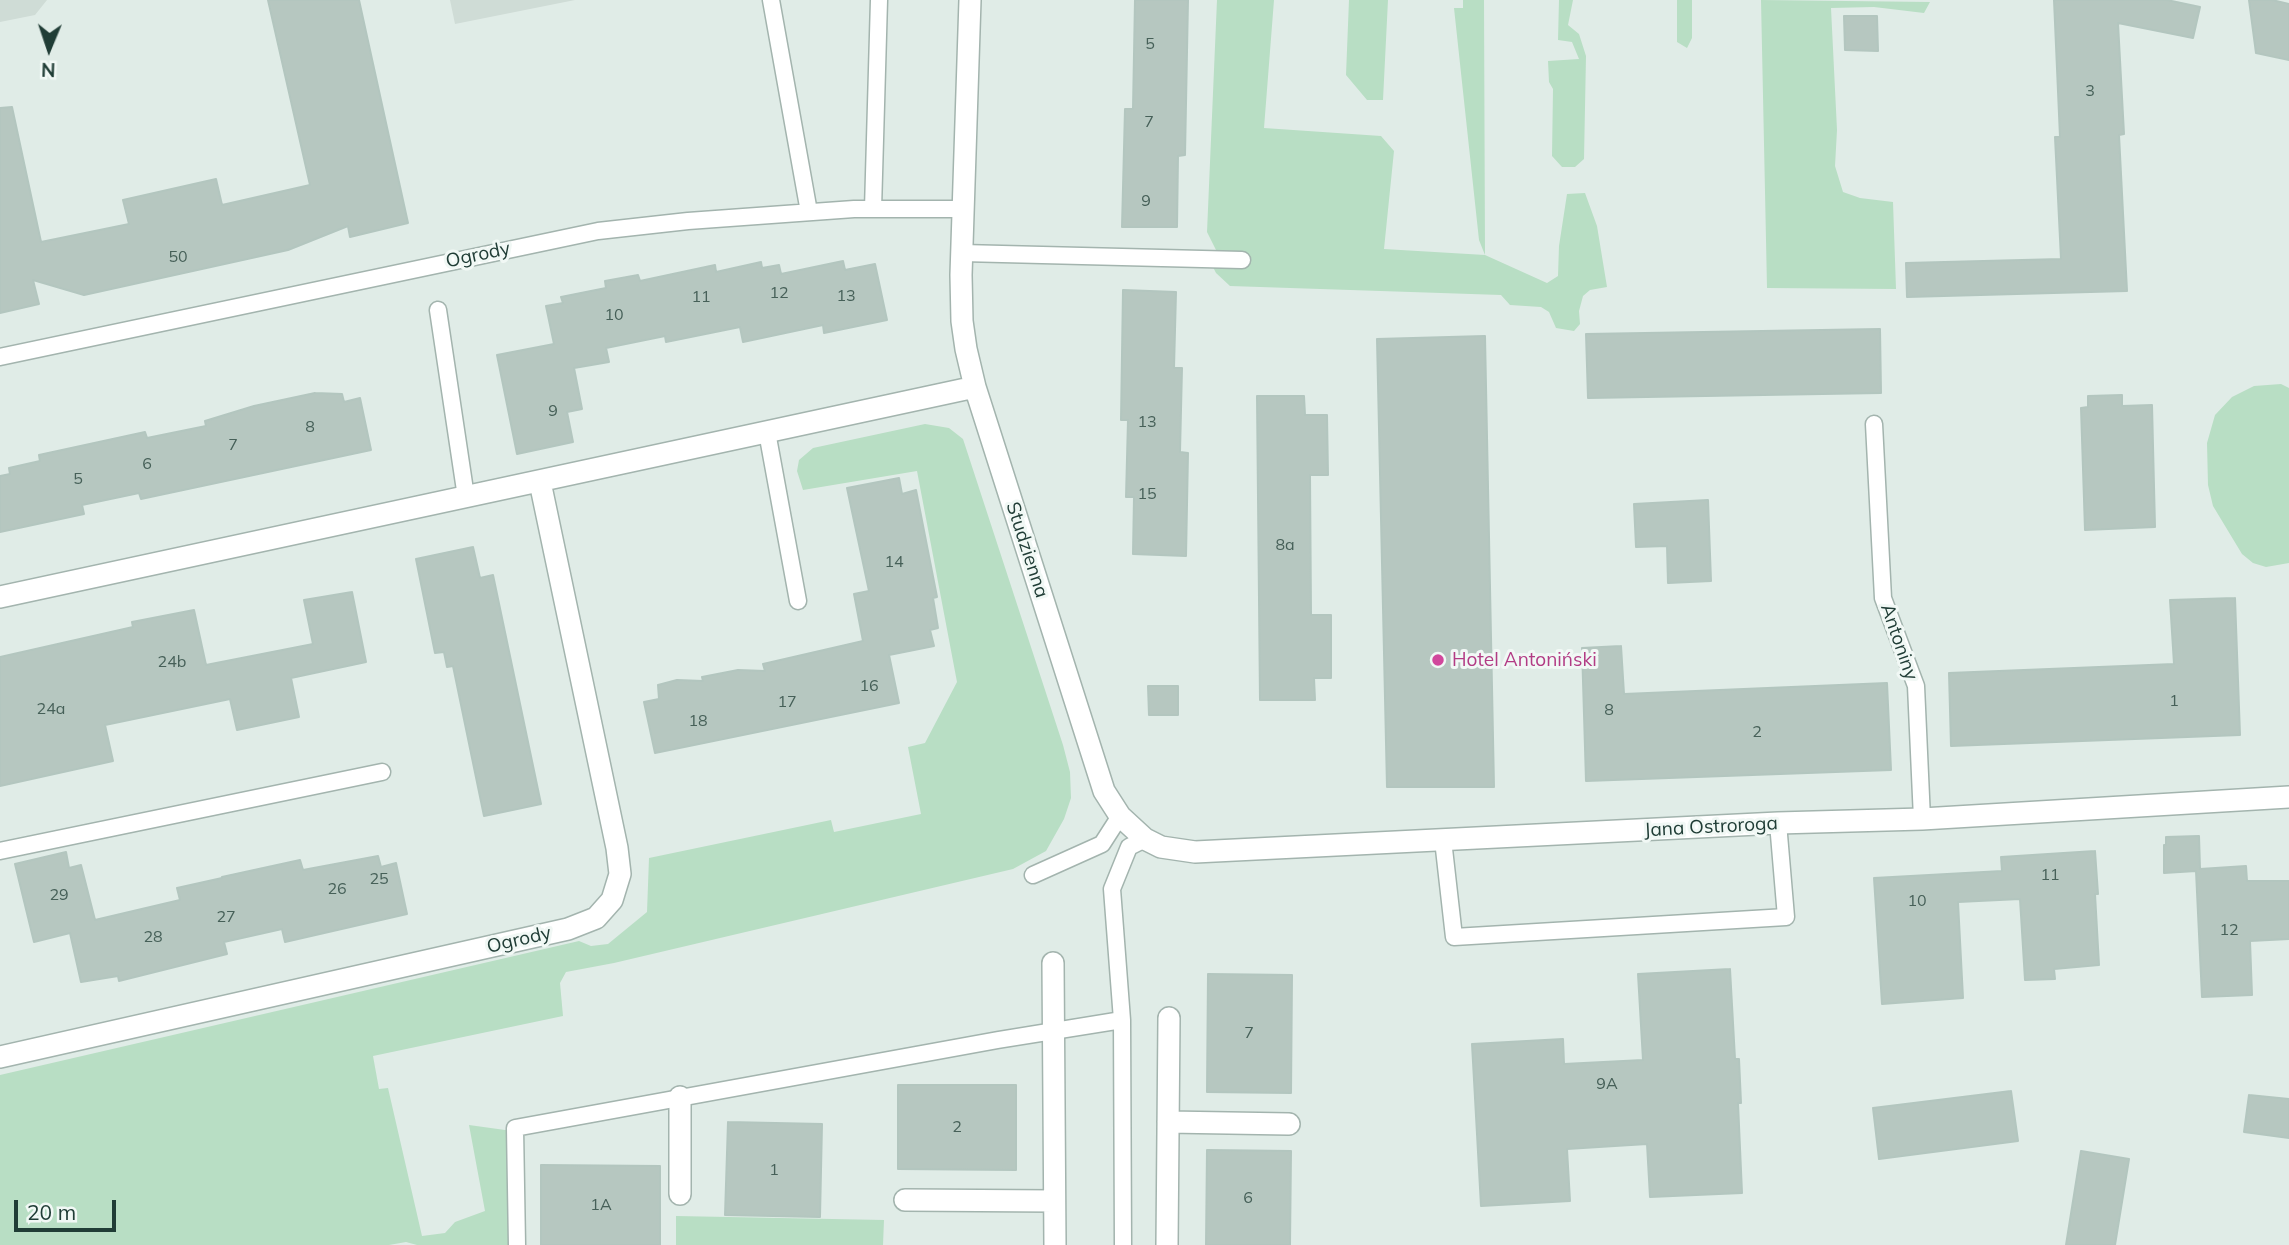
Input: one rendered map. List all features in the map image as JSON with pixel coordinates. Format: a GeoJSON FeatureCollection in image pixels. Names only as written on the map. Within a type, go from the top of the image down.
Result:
{"type":"FeatureCollection","features":[{"type":"Feature","properties":{"kind":"street","name":"Studzienna"},"geometry":{"type":"LineString","coordinates":[[970,0],[962,321],[975,387],[1104,791],[1120,816],[1141,836]]}},
{"type":"Feature","properties":{"kind":"street"},"geometry":{"type":"LineString","coordinates":[[0,597],[975,387]]}},
{"type":"Feature","properties":{"kind":"street","name":"Ogrody"},"geometry":{"type":"LineString","coordinates":[[0,1058],[568,929],[596,918],[612,900],[620,874],[617,848],[540,482]]}},
{"type":"Feature","properties":{"kind":"street","name":"Jana Ostroroga"},"geometry":{"type":"LineString","coordinates":[[1141,836],[1161,847],[1195,852],[1778,823],[1922,819],[2289,797]]}},
{"type":"Feature","properties":{"kind":"street"},"geometry":{"type":"LineString","coordinates":[[1053,963],[1055,1245]]}},
{"type":"Feature","properties":{"kind":"street"},"geometry":{"type":"LineString","coordinates":[[1167,1245],[1169,1018]]}},
{"type":"Feature","properties":{"kind":"street"},"geometry":{"type":"LineString","coordinates":[[680,1097],[680,1194]]}},
{"type":"Feature","properties":{"kind":"street"},"geometry":{"type":"LineString","coordinates":[[1168,1122],[1289,1124]]}},
{"type":"Feature","properties":{"kind":"street"},"geometry":{"type":"LineString","coordinates":[[905,1200],[1054,1201]]}},
{"type":"Feature","properties":{"kind":"lane"},"geometry":{"type":"LineString","coordinates":[[771,0],[809,212]]}},
{"type":"Feature","properties":{"kind":"lane"},"geometry":{"type":"LineString","coordinates":[[873,209],[879,0]]}},
{"type":"Feature","properties":{"kind":"lane","name":"Ogrody"},"geometry":{"type":"LineString","coordinates":[[0,357],[598,230],[809,212],[963,209]]}},
{"type":"Feature","properties":{"kind":"lane"},"geometry":{"type":"LineString","coordinates":[[962,253],[1242,260]]}},
{"type":"Feature","properties":{"kind":"lane"},"geometry":{"type":"LineString","coordinates":[[438,310],[466,498]]}},
{"type":"Feature","properties":{"kind":"lane","name":"Antoniny"},"geometry":{"type":"LineString","coordinates":[[1874,424],[1883,598],[1916,686],[1922,819]]}},
{"type":"Feature","properties":{"kind":"lane"},"geometry":{"type":"LineString","coordinates":[[767,432],[798,601]]}},
{"type":"Feature","properties":{"kind":"lane"},"geometry":{"type":"LineString","coordinates":[[0,851],[382,772]]}},
{"type":"Feature","properties":{"kind":"lane"},"geometry":{"type":"LineString","coordinates":[[1033,875],[1102,844],[1120,816]]}},
{"type":"Feature","properties":{"kind":"lane"},"geometry":{"type":"LineString","coordinates":[[1443,839],[1454,937],[1786,918],[1778,823]]}},
{"type":"Feature","properties":{"kind":"lane"},"geometry":{"type":"LineString","coordinates":[[1123,1245],[1122,1020],[1112,889],[1129,847],[1141,836]]}},
{"type":"Feature","properties":{"kind":"lane"},"geometry":{"type":"LineString","coordinates":[[517,1245],[514,1128],[1122,1020]]}},
{"type":"Feature","properties":{"kind":"shaded area"},"geometry":{"type":"Polygon","coordinates":[[[0,0],[47,0],[35,15],[0,22],[0,0]]]}},
{"type":"Feature","properties":{"kind":"shaded area"},"geometry":{"type":"Polygon","coordinates":[[[450,0],[575,0],[455,24],[450,0]]]}},
{"type":"Feature","properties":{"kind":"green space"},"geometry":{"type":"Polygon","coordinates":[[[1217,0],[1274,0],[1264,128],[1381,136],[1394,151],[1384,249],[1485,255],[1547,283],[1558,276],[1559,246],[1567,194],[1585,193],[1597,226],[1607,287],[1590,290],[1583,296],[1579,311],[1580,324],[1574,331],[1556,328],[1549,312],[1541,307],[1510,305],[1501,295],[1230,286],[1216,273],[1209,259],[1220,258],[1207,232],[1217,0]]]}},
{"type":"Feature","properties":{"kind":"green space"},"geometry":{"type":"Polygon","coordinates":[[[1349,0],[1388,0],[1383,100],[1367,100],[1346,75],[1349,0]]]}},
{"type":"Feature","properties":{"kind":"green space"},"geometry":{"type":"Polygon","coordinates":[[[1463,0],[1484,0],[1485,255],[1479,240],[1454,8],[1463,8],[1463,0]]]}},
{"type":"Feature","properties":{"kind":"green space"},"geometry":{"type":"Polygon","coordinates":[[[1559,0],[1573,0],[1568,25],[1579,34],[1586,56],[1584,159],[1575,167],[1562,167],[1552,156],[1553,89],[1549,82],[1548,61],[1579,59],[1572,42],[1558,40],[1559,0]]]}},
{"type":"Feature","properties":{"kind":"green space"},"geometry":{"type":"Polygon","coordinates":[[[1677,0],[1692,0],[1692,38],[1687,48],[1677,42],[1677,0]]]}},
{"type":"Feature","properties":{"kind":"green space"},"geometry":{"type":"Polygon","coordinates":[[[1761,0],[1930,2],[1924,13],[1874,7],[1831,8],[1837,130],[1835,166],[1843,192],[1860,198],[1893,202],[1896,289],[1767,288],[1761,0]]]}},
{"type":"Feature","properties":{"kind":"green space"},"geometry":{"type":"Polygon","coordinates":[[[2281,384],[2289,388],[2289,563],[2266,567],[2253,563],[2242,554],[2213,506],[2208,485],[2207,443],[2215,415],[2232,397],[2254,386],[2281,384]]]}},
{"type":"Feature","properties":{"kind":"green space"},"geometry":{"type":"Polygon","coordinates":[[[925,424],[949,428],[963,439],[1063,745],[1070,772],[1071,798],[1064,819],[1046,851],[1013,869],[566,972],[560,983],[563,1016],[373,1056],[379,1089],[388,1088],[422,1236],[445,1233],[455,1222],[485,1211],[469,1125],[505,1130],[515,1128],[517,1245],[417,1245],[406,1242],[389,1245],[0,1245],[0,1075],[579,941],[591,946],[608,944],[647,912],[649,858],[831,820],[834,832],[921,814],[908,747],[925,743],[957,682],[917,471],[803,490],[797,471],[799,460],[813,448],[925,424]]]}},
{"type":"Feature","properties":{"kind":"green space"},"geometry":{"type":"Polygon","coordinates":[[[676,1216],[884,1220],[883,1245],[676,1245],[676,1216]]]}},
{"type":"Feature","properties":{"kind":"building"},"geometry":{"type":"Polygon","coordinates":[[[268,0],[359,0],[408,223],[350,237],[348,226],[288,250],[84,295],[33,280],[39,304],[0,313],[0,108],[12,107],[41,242],[129,224],[123,200],[216,179],[222,205],[310,185],[268,0]]]}},
{"type":"Feature","properties":{"kind":"building"},"geometry":{"type":"Polygon","coordinates":[[[1135,0],[1188,0],[1185,155],[1178,156],[1177,227],[1122,227],[1125,109],[1133,109],[1135,0]]]}},
{"type":"Feature","properties":{"kind":"building"},"geometry":{"type":"Polygon","coordinates":[[[2054,0],[2167,0],[2200,7],[2193,38],[2118,23],[2124,134],[2119,135],[2127,291],[1907,297],[1906,263],[2061,259],[2055,137],[2060,137],[2054,0]]]}},
{"type":"Feature","properties":{"kind":"building"},"geometry":{"type":"Polygon","coordinates":[[[2249,0],[2272,0],[2289,4],[2289,60],[2256,53],[2249,0]]]}},
{"type":"Feature","properties":{"kind":"building"},"geometry":{"type":"Polygon","coordinates":[[[1844,16],[1877,16],[1878,51],[1845,50],[1844,16]]]}},
{"type":"Feature","properties":{"kind":"building"},"geometry":{"type":"Polygon","coordinates":[[[843,261],[845,270],[875,264],[887,320],[824,333],[823,325],[743,342],[740,327],[666,342],[665,336],[606,348],[609,362],[574,368],[582,409],[567,412],[573,442],[517,454],[497,355],[554,344],[546,306],[563,303],[561,297],[606,288],[605,281],[638,275],[640,281],[715,265],[716,272],[761,262],[762,268],[779,265],[781,274],[843,261]]]}},
{"type":"Feature","properties":{"kind":"building"},"geometry":{"type":"Polygon","coordinates":[[[1123,290],[1176,292],[1174,368],[1182,368],[1180,452],[1188,453],[1186,556],[1133,554],[1134,497],[1126,497],[1128,420],[1121,420],[1123,290]]]}},
{"type":"Feature","properties":{"kind":"building"},"geometry":{"type":"Polygon","coordinates":[[[1880,329],[1881,393],[1588,398],[1586,334],[1880,329]]]}},
{"type":"Feature","properties":{"kind":"building"},"geometry":{"type":"Polygon","coordinates":[[[1485,336],[1494,787],[1387,787],[1377,339],[1485,336]]]}},
{"type":"Feature","properties":{"kind":"building"},"geometry":{"type":"Polygon","coordinates":[[[315,393],[342,394],[344,402],[360,398],[371,450],[141,499],[139,493],[82,505],[84,514],[0,532],[0,476],[10,474],[9,468],[40,461],[39,455],[145,432],[147,438],[206,426],[205,421],[254,406],[315,393]]]}},
{"type":"Feature","properties":{"kind":"building"},"geometry":{"type":"Polygon","coordinates":[[[2122,395],[2122,406],[2152,405],[2155,527],[2085,530],[2081,408],[2088,407],[2088,396],[2122,395]]]}},
{"type":"Feature","properties":{"kind":"building"},"geometry":{"type":"Polygon","coordinates":[[[1257,396],[1304,396],[1305,415],[1327,415],[1328,475],[1310,475],[1311,615],[1331,615],[1331,678],[1314,678],[1315,700],[1260,700],[1257,396]]]}},
{"type":"Feature","properties":{"kind":"building"},"geometry":{"type":"Polygon","coordinates":[[[899,478],[902,494],[916,490],[937,597],[933,598],[938,628],[930,630],[934,646],[889,655],[899,703],[655,753],[644,702],[659,699],[658,685],[677,680],[703,681],[702,677],[738,670],[765,671],[763,664],[863,641],[854,594],[869,591],[847,488],[899,478]]]}},
{"type":"Feature","properties":{"kind":"building"},"geometry":{"type":"Polygon","coordinates":[[[1708,500],[1711,581],[1668,583],[1667,546],[1636,547],[1634,504],[1708,500]]]}},
{"type":"Feature","properties":{"kind":"building"},"geometry":{"type":"Polygon","coordinates":[[[473,547],[480,578],[493,575],[541,804],[484,816],[453,666],[447,667],[444,652],[435,653],[416,559],[473,547]]]}},
{"type":"Feature","properties":{"kind":"building"},"geometry":{"type":"Polygon","coordinates":[[[352,592],[366,662],[291,678],[299,717],[237,730],[230,699],[105,725],[113,761],[0,786],[0,657],[133,627],[132,622],[194,610],[206,665],[313,644],[304,600],[352,592]]]}},
{"type":"Feature","properties":{"kind":"building"},"geometry":{"type":"Polygon","coordinates":[[[2235,598],[2240,735],[1951,746],[1949,673],[2174,664],[2170,600],[2235,598]]]}},
{"type":"Feature","properties":{"kind":"building"},"geometry":{"type":"Polygon","coordinates":[[[1621,646],[1624,694],[1887,683],[1891,770],[1586,781],[1582,648],[1621,646]]]}},
{"type":"Feature","properties":{"kind":"building"},"geometry":{"type":"Polygon","coordinates":[[[1148,686],[1178,686],[1178,715],[1149,715],[1148,686]]]}},
{"type":"Feature","properties":{"kind":"building"},"geometry":{"type":"Polygon","coordinates":[[[2199,836],[2200,869],[2246,866],[2247,881],[2289,881],[2289,939],[2250,941],[2252,995],[2202,997],[2196,871],[2164,873],[2166,837],[2199,836]]]}},
{"type":"Feature","properties":{"kind":"building"},"geometry":{"type":"Polygon","coordinates":[[[2095,851],[2099,965],[2054,969],[2055,979],[2025,980],[2020,899],[1958,902],[1963,998],[1882,1004],[1874,878],[2002,871],[2001,857],[2095,851]]]}},
{"type":"Feature","properties":{"kind":"building"},"geometry":{"type":"Polygon","coordinates":[[[66,852],[69,868],[81,865],[95,920],[180,900],[177,888],[222,877],[300,860],[303,870],[378,856],[381,867],[396,863],[407,914],[285,942],[282,929],[224,942],[227,954],[119,981],[118,976],[81,982],[70,933],[34,942],[15,864],[66,852]]]}},
{"type":"Feature","properties":{"kind":"building"},"geometry":{"type":"Polygon","coordinates":[[[1730,969],[1735,1059],[1739,1059],[1742,1193],[1650,1197],[1647,1144],[1567,1149],[1570,1201],[1481,1206],[1472,1044],[1563,1039],[1564,1064],[1643,1060],[1638,974],[1730,969]]]}},
{"type":"Feature","properties":{"kind":"building"},"geometry":{"type":"Polygon","coordinates":[[[1208,974],[1292,975],[1291,1093],[1207,1092],[1208,974]]]}},
{"type":"Feature","properties":{"kind":"building"},"geometry":{"type":"Polygon","coordinates":[[[898,1085],[1016,1085],[1016,1170],[898,1169],[898,1085]]]}},
{"type":"Feature","properties":{"kind":"building"},"geometry":{"type":"Polygon","coordinates":[[[2011,1091],[2018,1141],[1879,1159],[1873,1108],[2011,1091]]]}},
{"type":"Feature","properties":{"kind":"building"},"geometry":{"type":"Polygon","coordinates":[[[2249,1095],[2289,1099],[2289,1138],[2244,1132],[2249,1095]]]}},
{"type":"Feature","properties":{"kind":"building"},"geometry":{"type":"Polygon","coordinates":[[[728,1122],[822,1124],[820,1217],[725,1215],[728,1122]]]}},
{"type":"Feature","properties":{"kind":"building"},"geometry":{"type":"Polygon","coordinates":[[[1207,1150],[1291,1151],[1290,1245],[1206,1245],[1207,1150]]]}},
{"type":"Feature","properties":{"kind":"building"},"geometry":{"type":"Polygon","coordinates":[[[2081,1151],[2129,1159],[2115,1245],[2066,1245],[2081,1151]]]}},
{"type":"Feature","properties":{"kind":"building"},"geometry":{"type":"Polygon","coordinates":[[[541,1165],[660,1166],[660,1245],[541,1245],[541,1165]]]}},
{"type":"Feature","properties":{"kind":"place","name":"Hotel Antoniński"},"geometry":{"type":"Point","coordinates":[1438,660]}}]}
